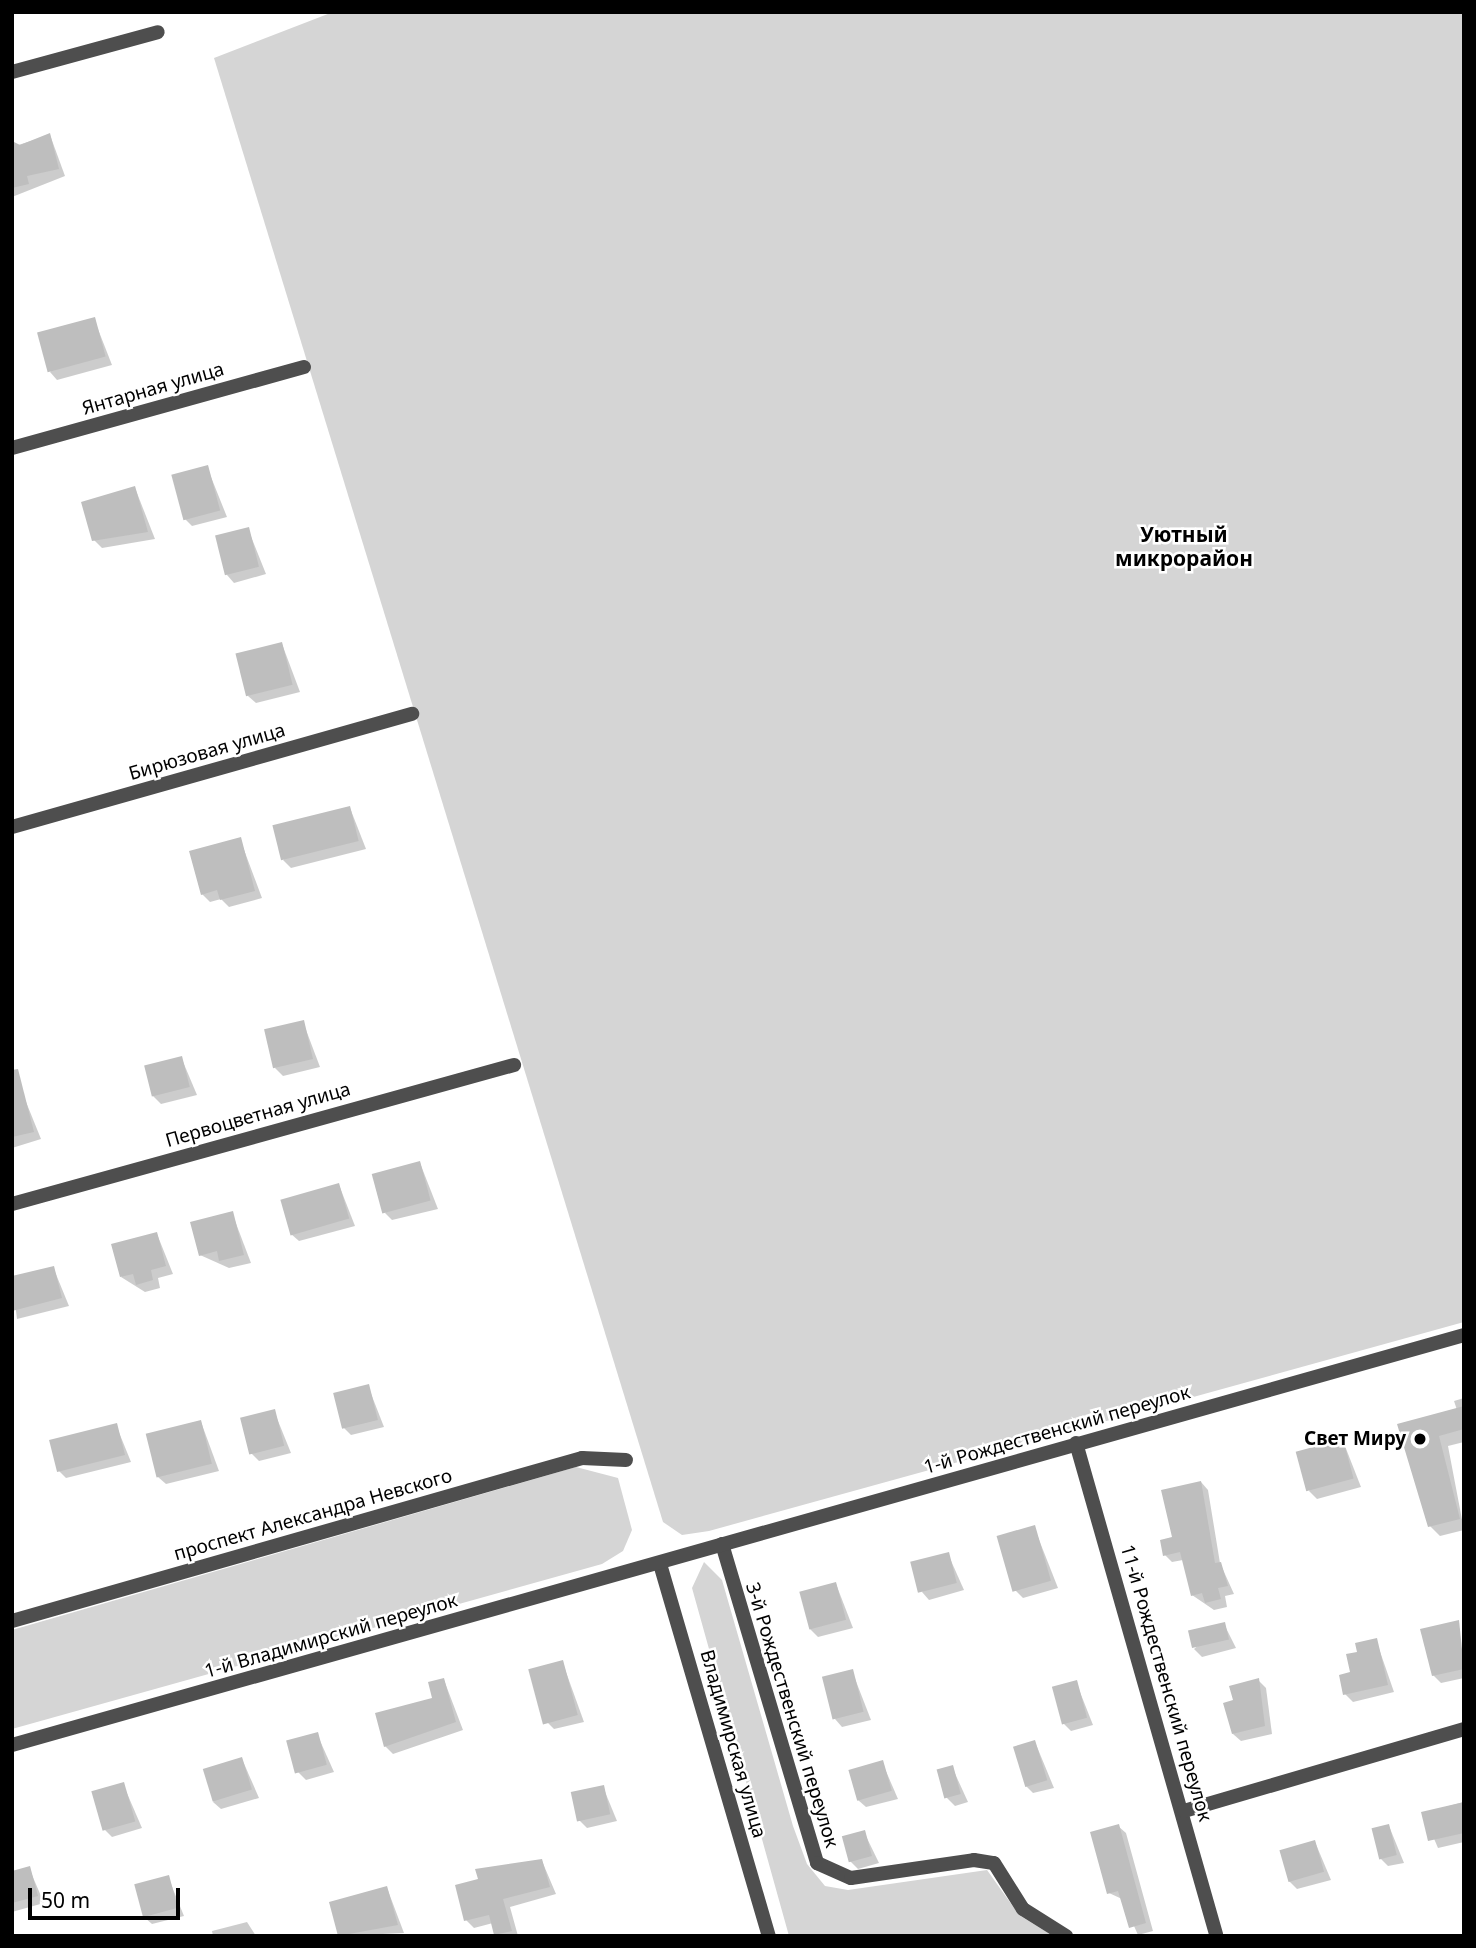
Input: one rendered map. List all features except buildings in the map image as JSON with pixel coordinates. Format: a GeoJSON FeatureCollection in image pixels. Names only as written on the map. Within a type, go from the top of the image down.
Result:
{"type":"FeatureCollection","features":[{"type":"Feature","properties":{"kind":"street"},"geometry":{"type":"LineString","coordinates":[[12,72],[158,32]]}},
{"type":"Feature","properties":{"kind":"street","name":"Янтарная улица"},"geometry":{"type":"LineString","coordinates":[[12,448],[304,367]]}},
{"type":"Feature","properties":{"kind":"street","name":"Бирюзовая улица"},"geometry":{"type":"LineString","coordinates":[[12,827],[412,714]]}},
{"type":"Feature","properties":{"kind":"street","name":"Первоцветная улица"},"geometry":{"type":"LineString","coordinates":[[12,1204],[514,1065]]}},
{"type":"Feature","properties":{"kind":"street","name":"1-й Рождественский переулок"},"geometry":{"type":"LineString","coordinates":[[660,1564],[1076,1443],[1464,1335]]}},
{"type":"Feature","properties":{"kind":"street","name":"11-й Рождественский переулок"},"geometry":{"type":"LineString","coordinates":[[1076,1443],[1184,1811],[1214,1935]]}},
{"type":"Feature","properties":{"kind":"street","name":"проспект Александра Невского"},"geometry":{"type":"LineString","coordinates":[[12,1621],[582,1458],[626,1460]]}},
{"type":"Feature","properties":{"kind":"street","name":"3-й Рождественский переулок"},"geometry":{"type":"LineString","coordinates":[[722,1544],[817,1863],[852,1878],[974,1860],[994,1863],[1023,1909],[1066,1936]]}},
{"type":"Feature","properties":{"kind":"street","name":"1-й Владимирский переулок"},"geometry":{"type":"LineString","coordinates":[[12,1745],[660,1564]]}},
{"type":"Feature","properties":{"kind":"street","name":"Владимирская улица"},"geometry":{"type":"LineString","coordinates":[[660,1564],[769,1936]]}},
{"type":"Feature","properties":{"kind":"street"},"geometry":{"type":"LineString","coordinates":[[1184,1811],[1464,1729]]}},
{"type":"Feature","properties":{"kind":"shaded area"},"geometry":{"type":"Polygon","coordinates":[[[333,12],[1464,12],[1464,1322],[709,1531],[682,1535],[663,1522],[214,58],[333,12]]]}},
{"type":"Feature","properties":{"kind":"shaded area"},"geometry":{"type":"Polygon","coordinates":[[[576,1467],[618,1478],[632,1530],[623,1551],[602,1564],[12,1729],[12,1630],[576,1467]]]}},
{"type":"Feature","properties":{"kind":"shaded area"},"geometry":{"type":"Polygon","coordinates":[[[704,1562],[722,1580],[793,1826],[807,1864],[825,1886],[848,1890],[987,1870],[1019,1915],[1053,1936],[789,1936],[692,1588],[704,1562]]]}},
{"type":"Feature","properties":{"kind":"place","name":"Свет Миру"},"geometry":{"type":"Point","coordinates":[1420,1439]}},
{"type":"Feature","properties":{"kind":"district","name":"Уютный микрорайон"},"geometry":{"type":"Point","coordinates":[1184,546]}}]}
